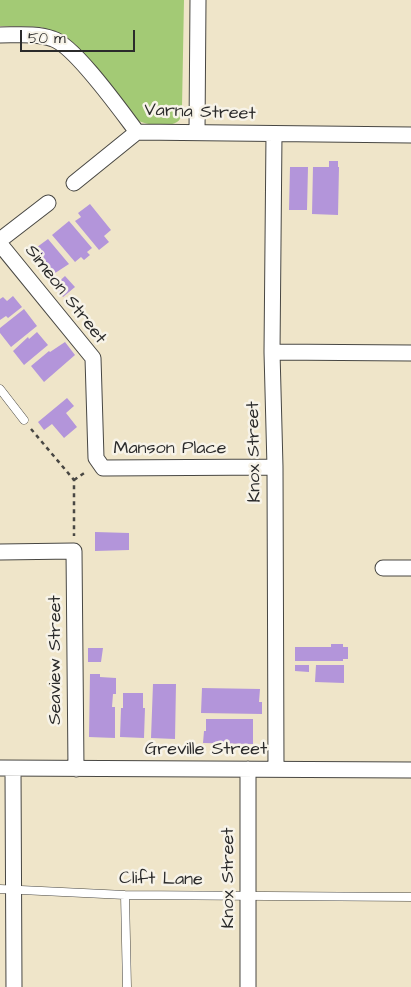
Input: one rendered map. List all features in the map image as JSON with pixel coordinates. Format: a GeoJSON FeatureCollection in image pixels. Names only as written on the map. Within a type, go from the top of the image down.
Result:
{"type":"FeatureCollection","features":[{"type":"Feature","properties":{"kind":"street"},"geometry":{"type":"LineString","coordinates":[[197,132],[198,0]]}},
{"type":"Feature","properties":{"kind":"street","name":"Varna Street"},"geometry":{"type":"LineString","coordinates":[[0,35],[37,36],[61,42],[79,59],[137,132],[411,135]]}},
{"type":"Feature","properties":{"kind":"street"},"geometry":{"type":"LineString","coordinates":[[74,183],[137,132]]}},
{"type":"Feature","properties":{"kind":"street","name":"Knox Street"},"geometry":{"type":"LineString","coordinates":[[274,134],[272,352],[275,467],[276,769]]}},
{"type":"Feature","properties":{"kind":"street"},"geometry":{"type":"LineString","coordinates":[[0,240],[48,203]]}},
{"type":"Feature","properties":{"kind":"street","name":"Simeon Street"},"geometry":{"type":"LineString","coordinates":[[0,244],[93,358],[96,458],[98,461]]}},
{"type":"Feature","properties":{"kind":"street"},"geometry":{"type":"LineString","coordinates":[[272,352],[411,352]]}},
{"type":"Feature","properties":{"kind":"street","name":"Manson Place"},"geometry":{"type":"LineString","coordinates":[[98,461],[104,468],[275,467]]}},
{"type":"Feature","properties":{"kind":"street"},"geometry":{"type":"LineString","coordinates":[[0,552],[74,551]]}},
{"type":"Feature","properties":{"kind":"street","name":"Seaview Street"},"geometry":{"type":"LineString","coordinates":[[74,551],[76,769]]}},
{"type":"Feature","properties":{"kind":"street"},"geometry":{"type":"LineString","coordinates":[[383,568],[411,568]]}},
{"type":"Feature","properties":{"kind":"street"},"geometry":{"type":"LineString","coordinates":[[6,769],[7,889],[14,987]]}},
{"type":"Feature","properties":{"kind":"street","name":"Greville Street"},"geometry":{"type":"LineString","coordinates":[[6,769],[411,770]]}},
{"type":"Feature","properties":{"kind":"street","name":"Knox Street"},"geometry":{"type":"LineString","coordinates":[[248,769],[248,987]]}},
{"type":"Feature","properties":{"kind":"lane"},"geometry":{"type":"LineString","coordinates":[[0,389],[24,420]]}},
{"type":"Feature","properties":{"kind":"lane","name":"Clift Lane"},"geometry":{"type":"LineString","coordinates":[[7,889],[125,895],[411,897]]}},
{"type":"Feature","properties":{"kind":"lane"},"geometry":{"type":"LineString","coordinates":[[125,895],[126,987]]}},
{"type":"Feature","properties":{"kind":"path"},"geometry":{"type":"LineString","coordinates":[[24,420],[74,480],[74,551]]}},
{"type":"Feature","properties":{"kind":"green space"},"geometry":{"type":"Polygon","coordinates":[[[0,0],[184,0],[182,111],[180,119],[173,124],[156,125],[135,119],[75,44],[62,35],[41,27],[0,26],[0,0]]]}},
{"type":"Feature","properties":{"kind":"building"},"geometry":{"type":"Polygon","coordinates":[[[329,161],[338,161],[339,167],[338,215],[312,214],[313,167],[329,167],[329,161]]]}},
{"type":"Feature","properties":{"kind":"building"},"geometry":{"type":"Polygon","coordinates":[[[290,167],[308,167],[307,210],[289,210],[290,167]]]}},
{"type":"Feature","properties":{"kind":"building"},"geometry":{"type":"Polygon","coordinates":[[[90,204],[111,230],[104,236],[109,242],[99,250],[75,221],[81,217],[78,213],[90,204]]]}},
{"type":"Feature","properties":{"kind":"building"},"geometry":{"type":"Polygon","coordinates":[[[69,221],[92,248],[87,252],[90,255],[84,260],[81,257],[75,262],[52,235],[69,221]]]}},
{"type":"Feature","properties":{"kind":"building"},"geometry":{"type":"Polygon","coordinates":[[[48,239],[69,264],[49,277],[29,253],[48,239]]]}},
{"type":"Feature","properties":{"kind":"building"},"geometry":{"type":"Polygon","coordinates":[[[65,276],[75,287],[63,297],[54,286],[65,276]]]}},
{"type":"Feature","properties":{"kind":"building"},"geometry":{"type":"Polygon","coordinates":[[[13,296],[22,307],[8,318],[6,316],[0,320],[0,299],[3,297],[7,301],[13,296]]]}},
{"type":"Feature","properties":{"kind":"building"},"geometry":{"type":"Polygon","coordinates":[[[24,309],[37,326],[11,347],[0,333],[0,328],[24,309]]]}},
{"type":"Feature","properties":{"kind":"building"},"geometry":{"type":"Polygon","coordinates":[[[37,332],[48,345],[24,365],[13,351],[28,337],[29,339],[37,332]]]}},
{"type":"Feature","properties":{"kind":"building"},"geometry":{"type":"Polygon","coordinates":[[[65,342],[75,355],[44,382],[31,366],[49,351],[65,342]]]}},
{"type":"Feature","properties":{"kind":"building"},"geometry":{"type":"Polygon","coordinates":[[[67,398],[74,406],[66,413],[77,427],[64,438],[52,424],[44,430],[38,422],[67,398]]]}},
{"type":"Feature","properties":{"kind":"building"},"geometry":{"type":"Polygon","coordinates":[[[95,532],[129,533],[129,550],[95,551],[95,532]]]}},
{"type":"Feature","properties":{"kind":"building"},"geometry":{"type":"Polygon","coordinates":[[[331,644],[343,644],[343,647],[348,647],[348,659],[343,659],[343,661],[295,661],[295,647],[331,647],[331,644]]]}},
{"type":"Feature","properties":{"kind":"building"},"geometry":{"type":"Polygon","coordinates":[[[88,648],[103,648],[101,662],[88,662],[88,648]]]}},
{"type":"Feature","properties":{"kind":"building"},"geometry":{"type":"Polygon","coordinates":[[[295,665],[309,665],[309,672],[295,671],[295,665]]]}},
{"type":"Feature","properties":{"kind":"building"},"geometry":{"type":"Polygon","coordinates":[[[316,665],[344,665],[344,683],[315,682],[316,665]]]}},
{"type":"Feature","properties":{"kind":"building"},"geometry":{"type":"Polygon","coordinates":[[[90,674],[100,674],[100,677],[116,678],[116,694],[113,694],[112,707],[115,707],[115,738],[89,737],[90,674]]]}},
{"type":"Feature","properties":{"kind":"building"},"geometry":{"type":"Polygon","coordinates":[[[153,684],[176,684],[175,739],[151,738],[153,684]]]}},
{"type":"Feature","properties":{"kind":"building"},"geometry":{"type":"Polygon","coordinates":[[[202,688],[260,689],[259,702],[262,702],[262,714],[201,713],[202,688]]]}},
{"type":"Feature","properties":{"kind":"building"},"geometry":{"type":"Polygon","coordinates":[[[123,693],[143,693],[143,708],[145,708],[144,738],[120,737],[123,693]]]}},
{"type":"Feature","properties":{"kind":"building"},"geometry":{"type":"Polygon","coordinates":[[[206,719],[253,719],[253,744],[203,743],[206,719]]]}}]}
